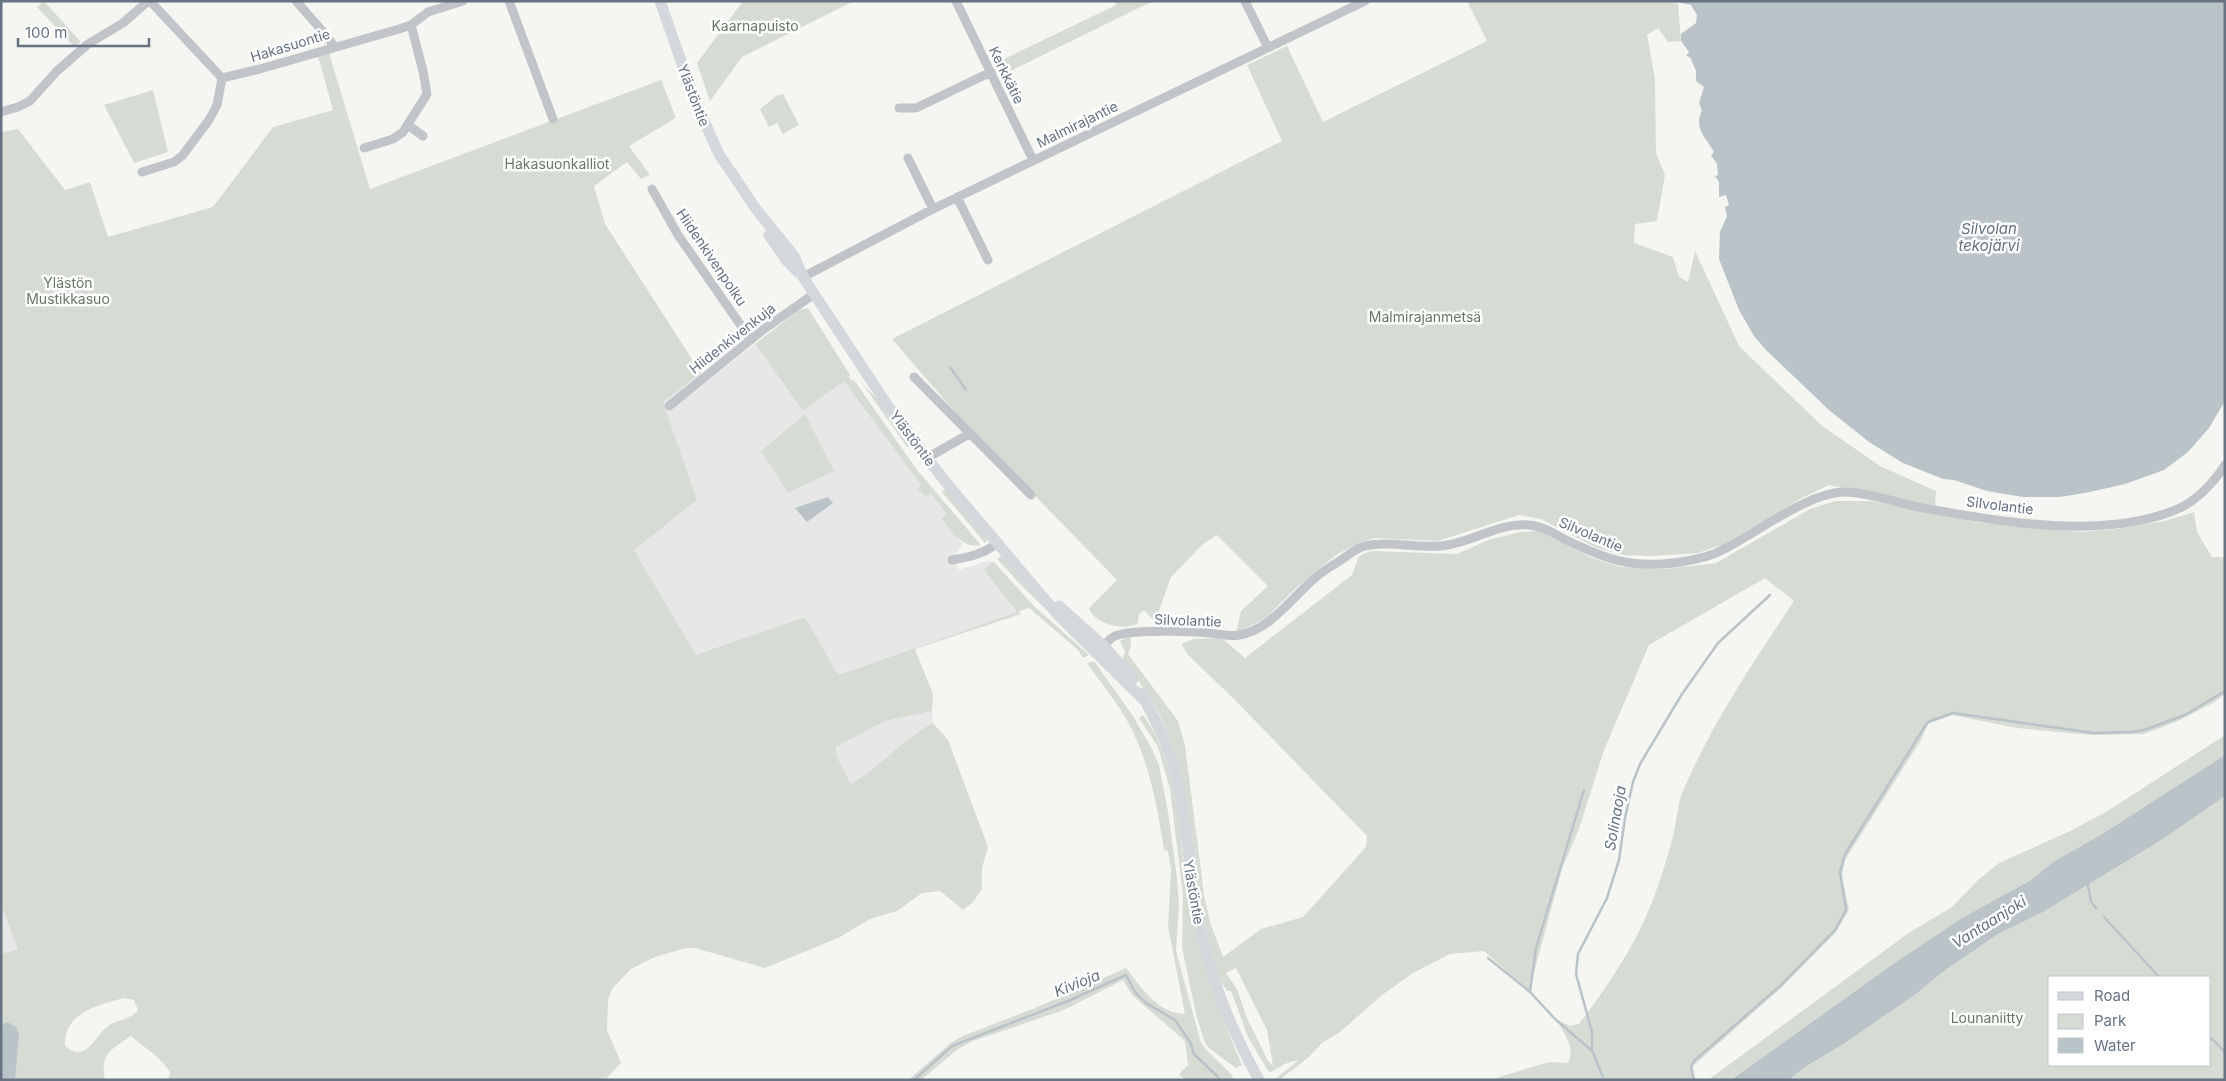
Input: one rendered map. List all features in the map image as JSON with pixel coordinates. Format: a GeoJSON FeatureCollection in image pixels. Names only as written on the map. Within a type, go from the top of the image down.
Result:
{"type":"FeatureCollection","features":[{"type":"Feature","properties":{"kind":"main road","name":"Ylästöntie"},"geometry":{"type":"LineString","coordinates":[[660,1],[707,130],[734,179],[756,209],[774,244],[803,277],[886,403],[927,458],[1059,616],[1101,649],[1144,700],[1161,730],[1177,778],[1196,906],[1208,961],[1226,1011],[1259,1080]]}},
{"type":"Feature","properties":{"kind":"street"},"geometry":{"type":"LineString","coordinates":[[1,112],[18,108],[30,101],[57,71],[88,44],[124,23],[149,1],[222,78],[217,105],[209,120],[182,156],[174,162],[142,172]]}},
{"type":"Feature","properties":{"kind":"street"},"geometry":{"type":"LineString","coordinates":[[296,1],[334,46]]}},
{"type":"Feature","properties":{"kind":"street","name":"Hakasuontie"},"geometry":{"type":"LineString","coordinates":[[222,78],[260,69],[411,25],[428,12],[463,1]]}},
{"type":"Feature","properties":{"kind":"street"},"geometry":{"type":"LineString","coordinates":[[508,1],[553,119]]}},
{"type":"Feature","properties":{"kind":"street","name":"Kerkkätie"},"geometry":{"type":"LineString","coordinates":[[956,1],[1033,160]]}},
{"type":"Feature","properties":{"kind":"street"},"geometry":{"type":"LineString","coordinates":[[1245,1],[1268,48]]}},
{"type":"Feature","properties":{"kind":"street","name":"Malmirajantie"},"geometry":{"type":"LineString","coordinates":[[803,277],[933,208],[1366,1]]}},
{"type":"Feature","properties":{"kind":"street"},"geometry":{"type":"LineString","coordinates":[[364,148],[393,139],[403,132],[426,94],[427,89],[411,25]]}},
{"type":"Feature","properties":{"kind":"street"},"geometry":{"type":"LineString","coordinates":[[899,108],[916,108],[991,72]]}},
{"type":"Feature","properties":{"kind":"street"},"geometry":{"type":"LineString","coordinates":[[408,125],[423,136]]}},
{"type":"Feature","properties":{"kind":"street"},"geometry":{"type":"LineString","coordinates":[[908,158],[933,208]]}},
{"type":"Feature","properties":{"kind":"street","name":"Hiidenkivenpolku"},"geometry":{"type":"LineString","coordinates":[[652,189],[678,234],[751,340]]}},
{"type":"Feature","properties":{"kind":"street"},"geometry":{"type":"LineString","coordinates":[[957,197],[988,260]]}},
{"type":"Feature","properties":{"kind":"street","name":"Hiidenkivenkuja"},"geometry":{"type":"LineString","coordinates":[[669,406],[751,340],[814,294]]}},
{"type":"Feature","properties":{"kind":"street"},"geometry":{"type":"LineString","coordinates":[[914,377],[1031,495]]}},
{"type":"Feature","properties":{"kind":"street"},"geometry":{"type":"LineString","coordinates":[[927,458],[969,434]]}},
{"type":"Feature","properties":{"kind":"street","name":"Silvolantie"},"geometry":{"type":"LineString","coordinates":[[1101,649],[1115,636],[1132,632],[1206,632],[1237,636],[1255,631],[1318,575],[1360,548],[1392,544],[1441,546],[1498,530],[1529,525],[1544,529],[1612,560],[1646,564],[1670,564],[1696,560],[1720,552],[1801,506],[1842,492],[1862,494],[1928,509],[2006,521],[2063,526],[2113,525],[2158,515],[2182,506],[2198,496],[2218,476],[2225,465]]}},
{"type":"Feature","properties":{"kind":"street"},"geometry":{"type":"LineString","coordinates":[[952,560],[968,558],[988,550],[997,543]]}},
{"type":"Feature","properties":{"kind":"shaded area"},"geometry":{"type":"Polygon","coordinates":[[[755,344],[803,411],[844,380],[922,486],[919,488],[931,494],[948,515],[942,520],[963,544],[952,558],[959,570],[989,560],[1029,608],[837,675],[804,617],[696,656],[633,550],[697,500],[663,402],[701,373],[707,381],[755,344]]]}},
{"type":"Feature","properties":{"kind":"shaded area"},"geometry":{"type":"Polygon","coordinates":[[[932,711],[933,723],[917,732],[864,777],[851,784],[837,757],[836,747],[885,721],[932,711]]]}},
{"type":"Feature","properties":{"kind":"shaded area"},"geometry":{"type":"Polygon","coordinates":[[[1,905],[18,949],[1,954],[1,905]]]}},
{"type":"Feature","properties":{"kind":"green space"},"geometry":{"type":"Polygon","coordinates":[[[44,1],[81,42],[74,47],[37,7],[44,1]]]}},
{"type":"Feature","properties":{"kind":"green space","name":"Kaarnapuisto"},"geometry":{"type":"Polygon","coordinates":[[[743,1],[854,1],[742,57],[710,101],[697,63],[743,1]]]}},
{"type":"Feature","properties":{"kind":"green space"},"geometry":{"type":"Polygon","coordinates":[[[1115,1],[1153,1],[1000,76],[994,64],[1116,5],[1115,1]]]}},
{"type":"Feature","properties":{"kind":"green space","name":"Malmirajanmetsä"},"geometry":{"type":"Polygon","coordinates":[[[1467,1],[1672,1],[1678,4],[1681,41],[1668,42],[1658,28],[1647,35],[1655,79],[1656,153],[1665,175],[1657,221],[1635,224],[1634,243],[1673,257],[1679,277],[1688,282],[1695,251],[1739,346],[1821,425],[1880,466],[1936,491],[1935,508],[1829,485],[1802,498],[1724,544],[1698,553],[1652,556],[1622,555],[1595,547],[1541,519],[1519,515],[1438,541],[1375,538],[1358,543],[1336,555],[1298,586],[1266,618],[1236,633],[1241,611],[1268,586],[1217,535],[1203,544],[1171,577],[1155,622],[1144,610],[1139,614],[1138,623],[1133,626],[1110,625],[1103,622],[1092,614],[1089,608],[1117,580],[968,427],[892,339],[1282,141],[1247,65],[1287,46],[1323,122],[1487,41],[1467,1]]]}},
{"type":"Feature","properties":{"kind":"green space"},"geometry":{"type":"Polygon","coordinates":[[[329,53],[370,189],[661,80],[676,118],[629,146],[650,175],[641,179],[627,162],[594,186],[605,224],[701,373],[663,402],[697,500],[634,550],[696,655],[805,617],[838,675],[1017,612],[984,570],[993,561],[1034,606],[1089,655],[1083,658],[1078,650],[1029,608],[1018,611],[1021,614],[915,649],[933,694],[932,711],[885,721],[836,747],[837,757],[851,784],[872,770],[911,737],[933,723],[948,740],[988,847],[982,868],[982,889],[973,902],[963,910],[940,891],[922,893],[897,911],[870,919],[838,938],[765,968],[695,948],[686,948],[655,957],[631,969],[612,989],[608,1000],[607,1030],[621,1063],[605,1080],[168,1080],[170,1072],[167,1067],[131,1036],[113,1049],[106,1058],[104,1064],[105,1080],[1,1080],[1,954],[18,949],[1,905],[1,126],[3,132],[18,129],[65,190],[90,182],[108,237],[213,207],[273,127],[333,110],[318,56],[329,53]],[[124,998],[84,1012],[70,1026],[66,1035],[65,1046],[74,1051],[83,1051],[111,1024],[129,1017],[138,1010],[134,1000],[124,998]]]}},
{"type":"Feature","properties":{"kind":"green space"},"geometry":{"type":"Polygon","coordinates":[[[153,90],[168,152],[134,163],[104,105],[153,90]]]}},
{"type":"Feature","properties":{"kind":"green space"},"geometry":{"type":"Polygon","coordinates":[[[783,94],[799,125],[783,134],[777,123],[769,127],[760,109],[776,96],[783,94]]]}},
{"type":"Feature","properties":{"kind":"green space"},"geometry":{"type":"Polygon","coordinates":[[[808,308],[850,375],[849,377],[852,381],[854,380],[917,470],[981,545],[974,546],[963,542],[941,519],[947,514],[931,494],[925,496],[918,489],[921,485],[844,381],[803,411],[755,344],[799,310],[808,308]]]}},
{"type":"Feature","properties":{"kind":"green space"},"geometry":{"type":"Polygon","coordinates":[[[862,383],[877,399],[909,446],[907,447],[862,383]]]}},
{"type":"Feature","properties":{"kind":"green space"},"geometry":{"type":"Polygon","coordinates":[[[805,414],[834,471],[788,493],[761,451],[805,414]]]}},
{"type":"Feature","properties":{"kind":"green space"},"geometry":{"type":"Polygon","coordinates":[[[946,488],[987,539],[985,543],[942,492],[946,488]]]}},
{"type":"Feature","properties":{"kind":"green space"},"geometry":{"type":"Polygon","coordinates":[[[1835,501],[1871,501],[1982,523],[2081,532],[2118,529],[2164,521],[2194,512],[2197,532],[2212,557],[2225,557],[2225,694],[2213,703],[2178,721],[2144,734],[2091,735],[2017,728],[1952,715],[1928,724],[1921,740],[1845,860],[1842,876],[1849,910],[1836,932],[1781,988],[1693,1066],[1695,1080],[1489,1080],[1549,1062],[1568,1063],[1571,1052],[1570,1046],[1557,1020],[1570,1026],[1579,1024],[1612,978],[1632,945],[1658,887],[1673,836],[1681,796],[1694,766],[1734,694],[1794,601],[1765,578],[1649,645],[1604,750],[1579,829],[1562,869],[1529,991],[1484,951],[1450,954],[1413,973],[1382,995],[1340,1032],[1322,1043],[1309,1057],[1279,1080],[1274,1080],[1299,1060],[1287,1063],[1271,1072],[1268,1071],[1248,1037],[1231,991],[1227,991],[1217,975],[1205,925],[1176,757],[1161,718],[1139,682],[1122,661],[1125,651],[1120,641],[1130,636],[1131,647],[1128,654],[1178,721],[1185,745],[1204,895],[1210,922],[1223,957],[1261,929],[1303,917],[1366,847],[1367,836],[1234,699],[1187,654],[1182,644],[1193,639],[1222,638],[1245,658],[1352,575],[1359,556],[1371,551],[1457,554],[1488,540],[1520,532],[1538,531],[1590,557],[1620,567],[1665,569],[1716,563],[1810,509],[1835,501]],[[1236,968],[1226,973],[1237,989],[1247,1018],[1268,1061],[1273,1066],[1267,1030],[1236,968]]]}},
{"type":"Feature","properties":{"kind":"green space"},"geometry":{"type":"Polygon","coordinates":[[[1001,556],[1057,620],[997,559],[1001,556]]]}},
{"type":"Feature","properties":{"kind":"green space"},"geometry":{"type":"Polygon","coordinates":[[[1094,661],[1131,713],[1159,765],[1177,877],[1179,905],[1176,951],[1201,1043],[1235,1080],[1185,1080],[1179,1074],[1188,1065],[1185,1041],[1132,995],[1123,980],[1064,1010],[973,1041],[958,1049],[921,1080],[908,1080],[952,1042],[963,1036],[1040,1006],[1126,968],[1144,991],[1158,1004],[1175,1013],[1185,1014],[1168,926],[1171,870],[1168,851],[1164,850],[1152,786],[1142,754],[1125,716],[1087,663],[1094,661]]]}},
{"type":"Feature","properties":{"kind":"green space"},"geometry":{"type":"Polygon","coordinates":[[[1143,715],[1157,738],[1166,762],[1178,816],[1194,924],[1215,996],[1242,1065],[1236,1068],[1210,1049],[1205,1043],[1197,1018],[1182,948],[1183,895],[1170,789],[1158,747],[1139,718],[1143,715]]]}},
{"type":"Feature","properties":{"kind":"green space"},"geometry":{"type":"Polygon","coordinates":[[[2225,735],[2225,755],[2102,834],[2053,862],[2031,880],[1962,918],[1893,964],[1731,1080],[1708,1080],[1910,932],[1952,907],[1979,879],[1999,863],[2068,832],[2106,812],[2225,735]]]}},
{"type":"Feature","properties":{"kind":"green space","name":"Lounaniitty"},"geometry":{"type":"Polygon","coordinates":[[[2225,796],[2225,1080],[1789,1080],[1805,1067],[1845,1043],[1916,994],[1944,971],[1998,934],[2043,912],[2163,839],[2225,796]]]}},
{"type":"Feature","properties":{"kind":"water","name":"Silvolan tekojärvi"},"geometry":{"type":"Polygon","coordinates":[[[1672,1],[2225,1],[2225,401],[2209,428],[2188,452],[2164,470],[2125,484],[2060,497],[2023,497],[1987,491],[1954,480],[1943,479],[1903,463],[1869,442],[1829,410],[1766,350],[1754,336],[1739,310],[1719,259],[1720,232],[1727,216],[1725,207],[1729,205],[1726,195],[1719,197],[1719,182],[1715,176],[1718,175],[1717,164],[1711,155],[1714,152],[1700,127],[1699,122],[1702,111],[1699,103],[1704,87],[1696,81],[1696,71],[1690,57],[1686,56],[1689,52],[1681,41],[1681,34],[1696,23],[1697,15],[1691,5],[1672,1]]]}},
{"type":"Feature","properties":{"kind":"water"},"geometry":{"type":"Polygon","coordinates":[[[828,497],[833,503],[807,522],[795,508],[828,497]]]}},
{"type":"Feature","properties":{"kind":"water","name":"Vantaanjoki"},"geometry":{"type":"Polygon","coordinates":[[[2225,755],[2225,796],[2163,839],[2043,912],[1998,934],[1944,971],[1916,994],[1845,1043],[1805,1067],[1789,1080],[1731,1080],[1893,964],[1962,918],[2031,880],[2053,862],[2102,834],[2225,755]]]}},
{"type":"Feature","properties":{"kind":"water"},"geometry":{"type":"Polygon","coordinates":[[[7,1022],[16,1027],[19,1034],[15,1080],[1,1080],[1,1026],[7,1022]]]}},
{"type":"Feature","properties":{"kind":"waterway"},"geometry":{"type":"LineString","coordinates":[[950,367],[966,390]]}},
{"type":"Feature","properties":{"kind":"waterway","name":"Solinaoja"},"geometry":{"type":"LineString","coordinates":[[1604,1080],[1592,1050],[1592,1032],[1576,974],[1578,954],[1607,898],[1619,860],[1625,818],[1633,782],[1640,764],[1682,694],[1718,643],[1770,595]]}},
{"type":"Feature","properties":{"kind":"waterway"},"geometry":{"type":"LineString","coordinates":[[1694,1080],[1691,1066],[1695,1060],[1781,985],[1835,930],[1846,910],[1840,872],[1845,854],[1927,723],[1953,713],[2094,733],[2132,732],[2144,730],[2185,715],[2225,691]]}},
{"type":"Feature","properties":{"kind":"waterway"},"geometry":{"type":"LineString","coordinates":[[1530,992],[1536,948],[1584,790]]}},
{"type":"Feature","properties":{"kind":"waterway"},"geometry":{"type":"LineString","coordinates":[[2088,885],[2091,902],[2096,908]]}},
{"type":"Feature","properties":{"kind":"waterway"},"geometry":{"type":"LineString","coordinates":[[2104,917],[2158,976]]}},
{"type":"Feature","properties":{"kind":"waterway"},"geometry":{"type":"LineString","coordinates":[[1488,958],[1530,992],[1555,1019],[1591,1050]]}},
{"type":"Feature","properties":{"kind":"waterway","name":"Kivioja"},"geometry":{"type":"LineString","coordinates":[[914,1080],[952,1046],[1068,1001],[1126,975],[1135,992],[1146,1003],[1175,1020],[1190,1042],[1194,1054],[1219,1078]]}},
{"type":"Feature","properties":{"kind":"waterway"},"geometry":{"type":"LineString","coordinates":[[2211,1038],[2225,1052]]}},
{"type":"Feature","properties":{"kind":"park label","name":"Hakasuonkalliot"},"geometry":{"type":"Point","coordinates":[557,163]}},
{"type":"Feature","properties":{"kind":"park label","name":"Ylästön Mustikkasuo"},"geometry":{"type":"Point","coordinates":[68,290]}}]}
